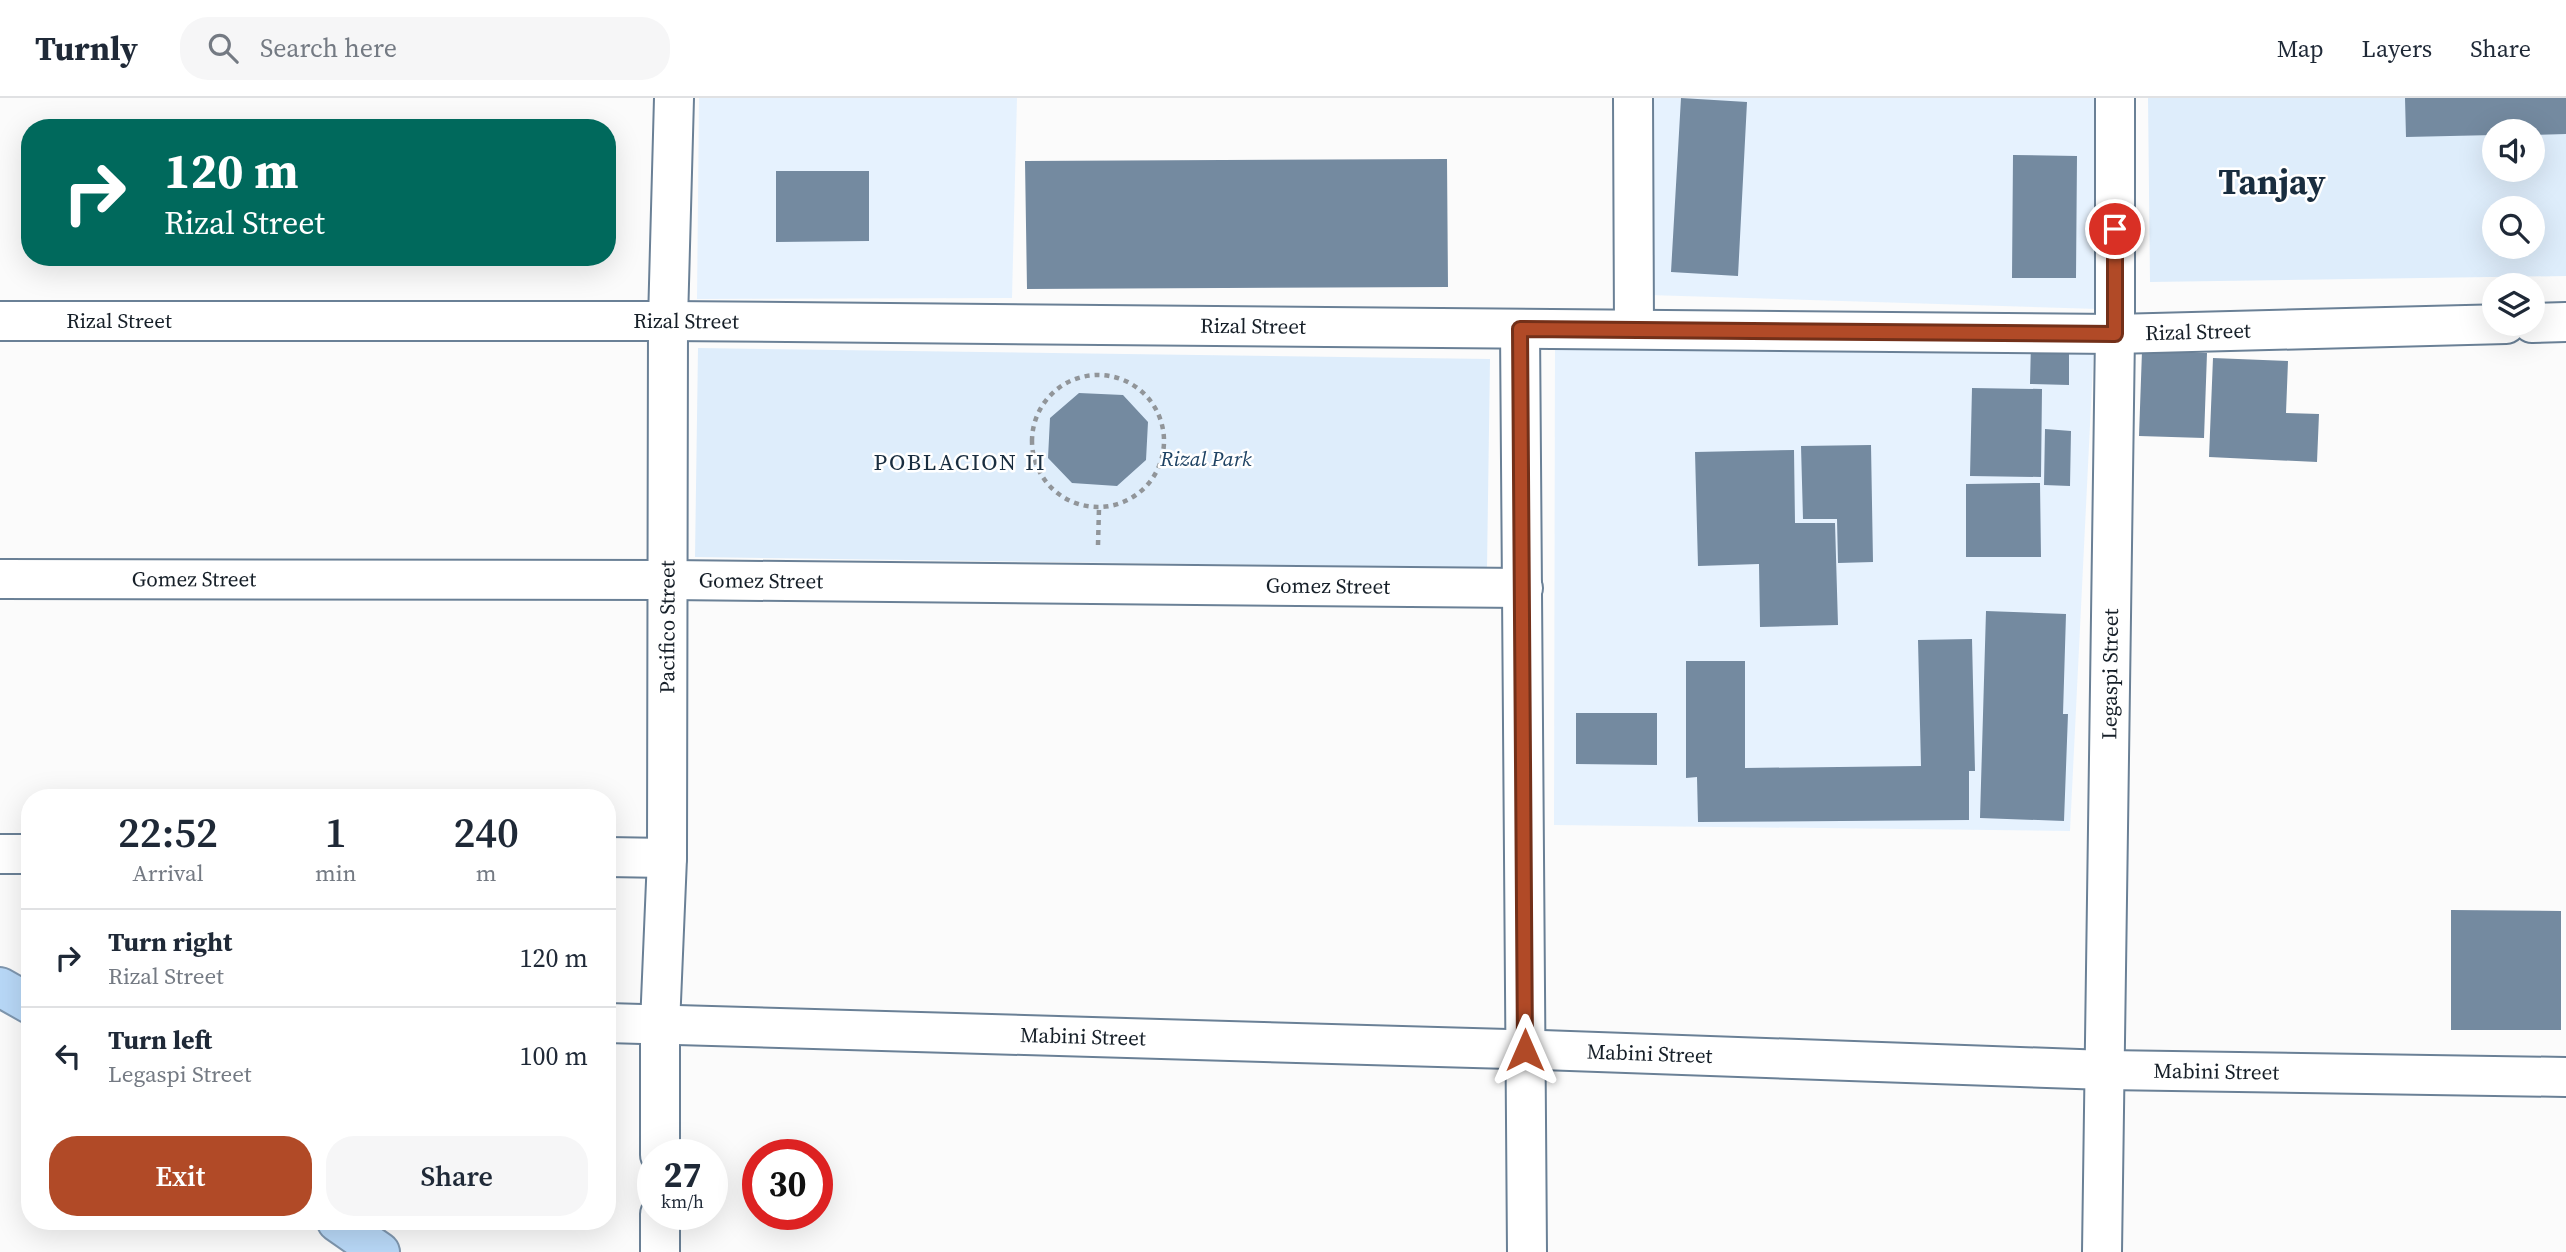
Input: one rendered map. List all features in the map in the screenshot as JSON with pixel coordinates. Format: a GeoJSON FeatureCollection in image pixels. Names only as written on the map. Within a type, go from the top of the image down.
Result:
{"type":"FeatureCollection","features":[{"type":"Feature","properties":{"kind":"highway"},"geometry":{"type":"LineString","coordinates":[[0,987],[21,999]]}},
{"type":"Feature","properties":{"kind":"highway"},"geometry":{"type":"LineString","coordinates":[[348,1230],[380,1252]]}},
{"type":"Feature","properties":{"kind":"street","name":"Pacifico Street"},"geometry":{"type":"LineString","coordinates":[[660,1139],[660,1025],[667,858],[668,321],[674,98]]}},
{"type":"Feature","properties":{"kind":"street"},"geometry":{"type":"LineString","coordinates":[[1633,98],[1634,328]]}},
{"type":"Feature","properties":{"kind":"street","name":"Legaspi Street"},"geometry":{"type":"LineString","coordinates":[[2102,1252],[2116,98]]}},
{"type":"Feature","properties":{"kind":"street","name":"Rizal Street"},"geometry":{"type":"LineString","coordinates":[[0,321],[668,321],[2115,334],[2482,325]]}},
{"type":"Feature","properties":{"kind":"street"},"geometry":{"type":"LineString","coordinates":[[2545,323],[2566,322]]}},
{"type":"Feature","properties":{"kind":"street"},"geometry":{"type":"LineString","coordinates":[[1520,329],[1527,1252]]}},
{"type":"Feature","properties":{"kind":"street","name":"Gomez Street"},"geometry":{"type":"LineString","coordinates":[[0,579],[668,580],[1522,588]]}},
{"type":"Feature","properties":{"kind":"street"},"geometry":{"type":"LineString","coordinates":[[0,854],[21,854]]}},
{"type":"Feature","properties":{"kind":"street"},"geometry":{"type":"LineString","coordinates":[[616,857],[667,858]]}},
{"type":"Feature","properties":{"kind":"street","name":"Mabini Street"},"geometry":{"type":"LineString","coordinates":[[616,1023],[2106,1069],[2566,1077]]}},
{"type":"Feature","properties":{"kind":"street"},"geometry":{"type":"LineString","coordinates":[[660,1230],[660,1252]]}},
{"type":"Feature","properties":{"kind":"path"},"geometry":{"type":"LineString","coordinates":[[1101,374],[1133,384],[1151,399],[1162,419],[1166,443],[1157,474],[1142,491],[1122,504],[1099,508],[1085,507],[1063,498],[1046,482],[1034,462],[1031,439],[1040,408],[1054,390],[1074,378],[1101,374]]}},
{"type":"Feature","properties":{"kind":"shaded area"},"geometry":{"type":"Polygon","coordinates":[[[699,98],[1017,98],[1012,298],[697,299],[699,98]]]}},
{"type":"Feature","properties":{"kind":"shaded area"},"geometry":{"type":"Polygon","coordinates":[[[1647,98],[2098,98],[2098,309],[1648,295],[1647,98]]]}},
{"type":"Feature","properties":{"kind":"shaded area"},"geometry":{"type":"Polygon","coordinates":[[[1555,341],[2094,344],[2070,831],[1554,825],[1555,341]]]}},
{"type":"Feature","properties":{"kind":"green space"},"geometry":{"type":"Polygon","coordinates":[[[2148,98],[2566,98],[2566,276],[2545,276],[2545,273],[2482,273],[2482,277],[2150,282],[2148,98]]]}},
{"type":"Feature","properties":{"kind":"green space","name":"Rizal Park"},"geometry":{"type":"Polygon","coordinates":[[[698,348],[1490,359],[1487,568],[695,557],[698,348]]]}},
{"type":"Feature","properties":{"kind":"building"},"geometry":{"type":"Polygon","coordinates":[[[1681,98],[1747,102],[1738,276],[1671,272],[1681,98]]]}},
{"type":"Feature","properties":{"kind":"building"},"geometry":{"type":"Polygon","coordinates":[[[2405,98],[2566,98],[2566,134],[2545,135],[2545,119],[2482,119],[2482,135],[2406,137],[2405,98]]]}},
{"type":"Feature","properties":{"kind":"building"},"geometry":{"type":"Polygon","coordinates":[[[2013,155],[2077,156],[2076,278],[2012,278],[2013,155]]]}},
{"type":"Feature","properties":{"kind":"building"},"geometry":{"type":"Polygon","coordinates":[[[1447,159],[1448,287],[1027,289],[1025,161],[1447,159]]]}},
{"type":"Feature","properties":{"kind":"building"},"geometry":{"type":"Polygon","coordinates":[[[776,171],[869,171],[869,241],[776,242],[776,171]]]}},
{"type":"Feature","properties":{"kind":"building"},"geometry":{"type":"Polygon","coordinates":[[[2031,342],[2069,342],[2069,385],[2030,384],[2031,342]]]}},
{"type":"Feature","properties":{"kind":"building"},"geometry":{"type":"Polygon","coordinates":[[[2142,351],[2207,353],[2204,438],[2139,436],[2142,351]]]}},
{"type":"Feature","properties":{"kind":"building"},"geometry":{"type":"Polygon","coordinates":[[[2213,358],[2288,361],[2286,413],[2319,414],[2317,462],[2209,457],[2213,358]]]}},
{"type":"Feature","properties":{"kind":"building"},"geometry":{"type":"Polygon","coordinates":[[[1972,388],[2042,389],[2041,477],[1970,476],[1972,388]]]}},
{"type":"Feature","properties":{"kind":"building"},"geometry":{"type":"Polygon","coordinates":[[[1079,393],[1123,395],[1148,422],[1146,460],[1117,486],[1072,483],[1048,458],[1050,418],[1079,393]]]}},
{"type":"Feature","properties":{"kind":"building"},"geometry":{"type":"Polygon","coordinates":[[[2045,429],[2071,431],[2070,486],[2044,485],[2045,429]]]}},
{"type":"Feature","properties":{"kind":"building"},"geometry":{"type":"Polygon","coordinates":[[[1871,445],[1873,562],[1838,563],[1837,519],[1803,519],[1801,446],[1871,445]]]}},
{"type":"Feature","properties":{"kind":"building"},"geometry":{"type":"Polygon","coordinates":[[[1794,450],[1795,523],[1835,523],[1838,625],[1760,627],[1759,564],[1698,566],[1695,452],[1794,450]]]}},
{"type":"Feature","properties":{"kind":"building"},"geometry":{"type":"Polygon","coordinates":[[[2040,483],[2041,557],[1966,557],[1966,484],[2040,483]]]}},
{"type":"Feature","properties":{"kind":"building"},"geometry":{"type":"Polygon","coordinates":[[[1986,611],[2066,614],[2063,714],[2068,714],[2064,821],[1980,818],[1986,611]]]}},
{"type":"Feature","properties":{"kind":"building"},"geometry":{"type":"Polygon","coordinates":[[[1972,639],[1975,771],[1969,771],[1969,820],[1698,822],[1697,777],[1686,778],[1686,661],[1745,661],[1745,768],[1921,766],[1918,640],[1972,639]]]}},
{"type":"Feature","properties":{"kind":"building"},"geometry":{"type":"Polygon","coordinates":[[[1576,713],[1657,713],[1657,765],[1576,764],[1576,713]]]}},
{"type":"Feature","properties":{"kind":"building"},"geometry":{"type":"Polygon","coordinates":[[[2451,910],[2561,911],[2561,1030],[2451,1030],[2451,910]]]}},
{"type":"Feature","properties":{"kind":"district","name":"Tanjay"},"geometry":{"type":"Point","coordinates":[2272,182]}},
{"type":"Feature","properties":{"kind":"district","name":"POBLACION II"},"geometry":{"type":"Point","coordinates":[960,462]}},
{"type":"Feature","properties":{"kind":"route"},"geometry":{"type":"LineString","coordinates":[[1525,1050],[1520,329],[2115,334],[2115,229]]}}]}
